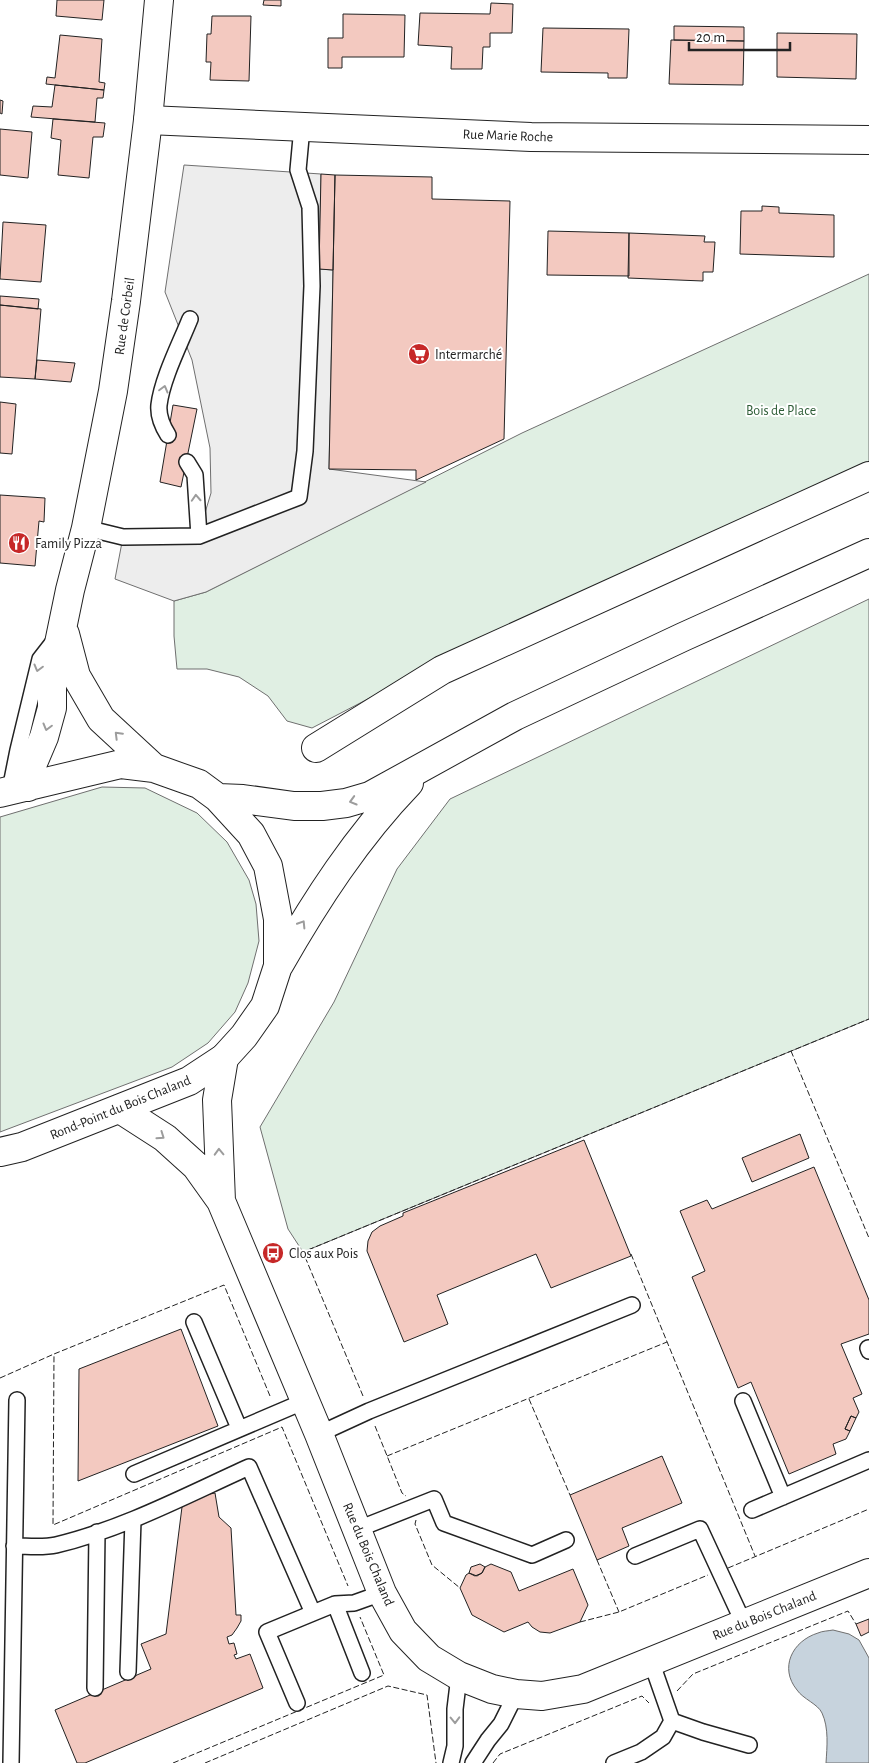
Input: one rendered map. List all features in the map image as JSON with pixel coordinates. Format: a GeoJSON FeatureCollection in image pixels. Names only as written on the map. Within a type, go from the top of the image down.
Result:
{"type":"FeatureCollection","features":[{"type":"Feature","properties":{"kind":"street","name":"Rue de Corbeil"},"geometry":{"type":"LineString","coordinates":[[14,790],[28,777],[44,737],[52,708],[52,677],[64,627],[70,590],[86,528],[113,391],[148,120],[159,0]]}},
{"type":"Feature","properties":{"kind":"street","name":"Rue Marie Roche"},"geometry":{"type":"LineString","coordinates":[[148,120],[531,136],[869,140]]}},
{"type":"Feature","properties":{"kind":"street"},"geometry":{"type":"LineString","coordinates":[[316,748],[442,670],[869,476]]}},
{"type":"Feature","properties":{"kind":"street"},"geometry":{"type":"LineString","coordinates":[[218,798],[243,799],[294,806],[322,806],[346,803],[370,796],[516,716],[692,633],[869,553]]}},
{"type":"Feature","properties":{"kind":"street","name":"Rue de Corbeil"},"geometry":{"type":"LineString","coordinates":[[64,627],[76,676],[101,719],[154,768]]}},
{"type":"Feature","properties":{"kind":"street","name":"Rond-Point du Bois Chaland"},"geometry":{"type":"LineString","coordinates":[[11,1149],[120,1109],[189,1080],[224,1058],[244,1036],[265,1006],[278,966],[278,919],[268,866],[251,834],[218,798],[199,784],[154,768],[121,764],[14,790]]}},
{"type":"Feature","properties":{"kind":"street"},"geometry":{"type":"LineString","coordinates":[[278,966],[347,855],[384,808],[428,764]]}},
{"type":"Feature","properties":{"kind":"street","name":"Rue du Bois Chaland"},"geometry":{"type":"LineString","coordinates":[[221,1201],[217,1100],[224,1058]]}},
{"type":"Feature","properties":{"kind":"street","name":"Rue du Bois Chaland"},"geometry":{"type":"LineString","coordinates":[[120,1109],[165,1138],[196,1166],[221,1201],[319,1434],[382,1593],[403,1631],[429,1658],[458,1676],[492,1689],[516,1694],[542,1696],[583,1689],[869,1573]]}},
{"type":"Feature","properties":{"kind":"street"},"geometry":{"type":"LineString","coordinates":[[0,1167],[11,1149]]}},
{"type":"Feature","properties":{"kind":"lane"},"geometry":{"type":"LineString","coordinates":[[86,528],[123,537],[198,536],[299,497],[306,424],[312,286],[310,207],[298,170],[302,126]]}},
{"type":"Feature","properties":{"kind":"lane"},"geometry":{"type":"LineString","coordinates":[[168,435],[163,427],[159,406],[167,375],[190,319]]}},
{"type":"Feature","properties":{"kind":"lane"},"geometry":{"type":"LineString","coordinates":[[187,462],[195,475],[198,536]]}},
{"type":"Feature","properties":{"kind":"lane"},"geometry":{"type":"LineString","coordinates":[[319,1434],[369,1411],[632,1304]]}},
{"type":"Feature","properties":{"kind":"lane"},"geometry":{"type":"LineString","coordinates":[[194,1322],[239,1428]]}},
{"type":"Feature","properties":{"kind":"lane"},"geometry":{"type":"LineString","coordinates":[[11,1763],[17,1400]]}},
{"type":"Feature","properties":{"kind":"lane"},"geometry":{"type":"LineString","coordinates":[[134,1474],[305,1401]]}},
{"type":"Feature","properties":{"kind":"lane"},"geometry":{"type":"LineString","coordinates":[[743,1401],[783,1497]]}},
{"type":"Feature","properties":{"kind":"lane"},"geometry":{"type":"LineString","coordinates":[[752,1510],[869,1460]]}},
{"type":"Feature","properties":{"kind":"lane"},"geometry":{"type":"LineString","coordinates":[[14,1546],[55,1545],[133,1520],[249,1467],[313,1613]]}},
{"type":"Feature","properties":{"kind":"lane"},"geometry":{"type":"LineString","coordinates":[[358,1529],[434,1500],[444,1523],[532,1555],[566,1540]]}},
{"type":"Feature","properties":{"kind":"lane"},"geometry":{"type":"LineString","coordinates":[[128,1672],[133,1520]]}},
{"type":"Feature","properties":{"kind":"lane"},"geometry":{"type":"LineString","coordinates":[[634,1556],[700,1528],[744,1624]]}},
{"type":"Feature","properties":{"kind":"lane"},"geometry":{"type":"LineString","coordinates":[[95,1688],[97,1532]]}},
{"type":"Feature","properties":{"kind":"lane"},"geometry":{"type":"LineString","coordinates":[[296,1703],[267,1632],[336,1604],[354,1603],[382,1593]]}},
{"type":"Feature","properties":{"kind":"lane"},"geometry":{"type":"LineString","coordinates":[[336,1604],[362,1673]]}},
{"type":"Feature","properties":{"kind":"lane"},"geometry":{"type":"LineString","coordinates":[[614,1763],[641,1752],[663,1737],[672,1721],[651,1661]]}},
{"type":"Feature","properties":{"kind":"lane"},"geometry":{"type":"LineString","coordinates":[[451,1763],[455,1746],[455,1710],[458,1676]]}},
{"type":"Feature","properties":{"kind":"lane"},"geometry":{"type":"LineString","coordinates":[[473,1763],[488,1740],[502,1724],[516,1694]]}},
{"type":"Feature","properties":{"kind":"lane"},"geometry":{"type":"LineString","coordinates":[[672,1721],[749,1745]]}},
{"type":"Feature","properties":{"kind":"green space","name":"Bois de Place"},"geometry":{"type":"Polygon","coordinates":[[[869,274],[869,466],[468,647],[312,728],[287,721],[268,696],[239,677],[207,669],[177,669],[174,636],[174,601],[206,592],[522,433],[869,274]]]}},
{"type":"Feature","properties":{"kind":"green space"},"geometry":{"type":"Polygon","coordinates":[[[869,599],[869,1019],[303,1252],[288,1229],[260,1127],[334,1002],[397,869],[450,799],[869,599]]]}},
{"type":"Feature","properties":{"kind":"green space"},"geometry":{"type":"Polygon","coordinates":[[[102,787],[145,788],[197,813],[227,842],[249,880],[256,904],[259,941],[248,983],[235,1012],[208,1043],[172,1067],[0,1132],[0,817],[102,787]]]}},
{"type":"Feature","properties":{"kind":"shaded area"},"geometry":{"type":"Polygon","coordinates":[[[184,165],[321,174],[319,269],[333,270],[329,469],[426,482],[206,592],[174,601],[115,579],[123,537],[198,536],[211,493],[210,448],[192,360],[165,292],[184,165]]]}},
{"type":"Feature","properties":{"kind":"shaded area"},"geometry":{"type":"Polygon","coordinates":[[[833,1630],[849,1634],[859,1640],[869,1658],[869,1763],[826,1763],[827,1731],[822,1713],[800,1693],[792,1682],[789,1673],[791,1656],[801,1642],[820,1632],[833,1630]]]}},
{"type":"Feature","properties":{"kind":"building"},"geometry":{"type":"Polygon","coordinates":[[[57,0],[104,0],[102,20],[56,16],[57,0]]]}},
{"type":"Feature","properties":{"kind":"building"},"geometry":{"type":"Polygon","coordinates":[[[264,0],[281,0],[281,6],[263,5],[264,0]]]}},
{"type":"Feature","properties":{"kind":"building"},"geometry":{"type":"Polygon","coordinates":[[[491,3],[513,4],[512,33],[490,33],[490,47],[483,47],[482,69],[451,69],[452,47],[418,45],[420,13],[490,14],[491,3]]]}},
{"type":"Feature","properties":{"kind":"building"},"geometry":{"type":"Polygon","coordinates":[[[343,14],[405,15],[404,57],[342,57],[342,68],[328,68],[328,38],[343,38],[343,14]]]}},
{"type":"Feature","properties":{"kind":"building"},"geometry":{"type":"Polygon","coordinates":[[[212,16],[251,16],[249,81],[210,80],[211,62],[206,62],[207,34],[211,34],[212,16]]]}},
{"type":"Feature","properties":{"kind":"building"},"geometry":{"type":"Polygon","coordinates":[[[674,26],[744,27],[744,41],[674,40],[674,26]]]}},
{"type":"Feature","properties":{"kind":"building"},"geometry":{"type":"Polygon","coordinates":[[[543,28],[629,29],[627,78],[608,78],[608,73],[541,72],[543,28]]]}},
{"type":"Feature","properties":{"kind":"building"},"geometry":{"type":"Polygon","coordinates":[[[777,33],[857,34],[856,79],[777,77],[777,33]]]}},
{"type":"Feature","properties":{"kind":"building"},"geometry":{"type":"Polygon","coordinates":[[[60,35],[102,39],[99,82],[105,83],[104,90],[46,84],[47,77],[55,78],[60,35]]]}},
{"type":"Feature","properties":{"kind":"building"},"geometry":{"type":"Polygon","coordinates":[[[671,40],[744,41],[743,85],[669,84],[671,40]]]}},
{"type":"Feature","properties":{"kind":"building"},"geometry":{"type":"Polygon","coordinates":[[[55,85],[104,90],[103,98],[97,98],[95,122],[31,117],[33,106],[52,107],[55,85]]]}},
{"type":"Feature","properties":{"kind":"building"},"geometry":{"type":"Polygon","coordinates":[[[0,100],[3,101],[2,114],[0,113],[0,100]]]}},
{"type":"Feature","properties":{"kind":"building"},"geometry":{"type":"Polygon","coordinates":[[[53,119],[105,123],[103,137],[93,137],[89,178],[58,175],[61,140],[51,138],[53,119]]]}},
{"type":"Feature","properties":{"kind":"building"},"geometry":{"type":"Polygon","coordinates":[[[0,129],[32,132],[28,178],[0,175],[0,129]]]}},
{"type":"Feature","properties":{"kind":"building"},"geometry":{"type":"Polygon","coordinates":[[[321,174],[335,175],[333,270],[319,269],[321,174]]]}},
{"type":"Feature","properties":{"kind":"building","name":"Intermarché"},"geometry":{"type":"Polygon","coordinates":[[[335,175],[432,177],[432,199],[510,201],[504,439],[416,480],[416,470],[329,469],[335,175]]]}},
{"type":"Feature","properties":{"kind":"building"},"geometry":{"type":"Polygon","coordinates":[[[762,206],[779,207],[779,213],[834,215],[834,257],[740,254],[741,211],[762,211],[762,206]]]}},
{"type":"Feature","properties":{"kind":"building"},"geometry":{"type":"Polygon","coordinates":[[[3,222],[46,225],[41,282],[0,279],[3,222]]]}},
{"type":"Feature","properties":{"kind":"building"},"geometry":{"type":"Polygon","coordinates":[[[548,231],[629,233],[629,276],[547,275],[548,231]]]}},
{"type":"Feature","properties":{"kind":"building"},"geometry":{"type":"Polygon","coordinates":[[[629,233],[705,236],[704,242],[715,242],[713,272],[703,272],[703,281],[628,278],[629,233]]]}},
{"type":"Feature","properties":{"kind":"building"},"geometry":{"type":"Polygon","coordinates":[[[0,296],[39,299],[38,309],[0,305],[0,296]]]}},
{"type":"Feature","properties":{"kind":"building"},"geometry":{"type":"Polygon","coordinates":[[[0,305],[41,309],[35,379],[0,377],[0,305]]]}},
{"type":"Feature","properties":{"kind":"building"},"geometry":{"type":"Polygon","coordinates":[[[37,360],[75,363],[71,382],[35,379],[37,360]]]}},
{"type":"Feature","properties":{"kind":"building"},"geometry":{"type":"Polygon","coordinates":[[[0,402],[16,404],[12,454],[0,453],[0,402]]]}},
{"type":"Feature","properties":{"kind":"building"},"geometry":{"type":"Polygon","coordinates":[[[173,405],[197,409],[181,487],[160,482],[173,405]]]}},
{"type":"Feature","properties":{"kind":"building","name":"Family Pizza"},"geometry":{"type":"Polygon","coordinates":[[[0,495],[45,498],[44,522],[39,521],[35,566],[0,563],[0,495]]]}},
{"type":"Feature","properties":{"kind":"building"},"geometry":{"type":"Polygon","coordinates":[[[800,1134],[809,1158],[752,1182],[742,1158],[800,1134]]]}},
{"type":"Feature","properties":{"kind":"building"},"geometry":{"type":"Polygon","coordinates":[[[584,1140],[631,1256],[551,1288],[536,1254],[437,1295],[448,1324],[404,1342],[367,1251],[368,1241],[372,1232],[380,1226],[403,1216],[403,1213],[584,1140]]]}},
{"type":"Feature","properties":{"kind":"building"},"geometry":{"type":"Polygon","coordinates":[[[814,1167],[869,1300],[869,1334],[841,1344],[862,1394],[853,1398],[859,1412],[856,1418],[851,1416],[845,1429],[850,1431],[846,1439],[833,1444],[836,1454],[789,1474],[751,1382],[738,1388],[692,1277],[705,1271],[680,1211],[707,1200],[712,1209],[814,1167]]]}},
{"type":"Feature","properties":{"kind":"building"},"geometry":{"type":"Polygon","coordinates":[[[181,1329],[218,1426],[78,1481],[79,1369],[181,1329]]]}},
{"type":"Feature","properties":{"kind":"building"},"geometry":{"type":"Polygon","coordinates":[[[851,1416],[856,1418],[850,1431],[845,1429],[851,1416]]]}},
{"type":"Feature","properties":{"kind":"building"},"geometry":{"type":"Polygon","coordinates":[[[662,1456],[682,1503],[622,1528],[629,1546],[597,1560],[570,1495],[662,1456]]]}},
{"type":"Feature","properties":{"kind":"building"},"geometry":{"type":"Polygon","coordinates":[[[215,1493],[219,1517],[231,1528],[236,1615],[241,1615],[241,1621],[237,1628],[232,1635],[227,1637],[229,1644],[234,1643],[237,1654],[234,1655],[236,1659],[250,1654],[263,1688],[85,1763],[77,1763],[55,1710],[151,1669],[141,1644],[166,1634],[183,1499],[215,1493]]]}},
{"type":"Feature","properties":{"kind":"building"},"geometry":{"type":"Polygon","coordinates":[[[480,1564],[485,1567],[482,1573],[475,1576],[469,1573],[471,1567],[480,1564]]]}},
{"type":"Feature","properties":{"kind":"building"},"geometry":{"type":"Polygon","coordinates":[[[491,1564],[511,1572],[519,1591],[573,1569],[588,1605],[580,1622],[550,1633],[540,1632],[528,1622],[504,1632],[472,1615],[460,1588],[466,1575],[469,1573],[477,1576],[482,1573],[485,1567],[491,1564]]]}},
{"type":"Feature","properties":{"kind":"building"},"geometry":{"type":"Polygon","coordinates":[[[869,1619],[869,1632],[861,1636],[856,1624],[869,1619]]]}},
{"type":"Feature","properties":{"kind":"fence"},"geometry":{"type":"LineString","coordinates":[[363,1396],[303,1252],[869,1019]]}},
{"type":"Feature","properties":{"kind":"fence"},"geometry":{"type":"LineString","coordinates":[[791,1051],[869,1238]]}},
{"type":"Feature","properties":{"kind":"fence"},"geometry":{"type":"LineString","coordinates":[[631,1254],[755,1556]]}},
{"type":"Feature","properties":{"kind":"fence"},"geometry":{"type":"LineString","coordinates":[[270,1396],[224,1285],[54,1354],[53,1525],[282,1427],[348,1586]]}},
{"type":"Feature","properties":{"kind":"fence"},"geometry":{"type":"LineString","coordinates":[[387,1456],[667,1342]]}},
{"type":"Feature","properties":{"kind":"fence"},"geometry":{"type":"LineString","coordinates":[[0,1378],[54,1354]]}},
{"type":"Feature","properties":{"kind":"fence"},"geometry":{"type":"LineString","coordinates":[[529,1399],[570,1495]]}},
{"type":"Feature","properties":{"kind":"fence"},"geometry":{"type":"LineString","coordinates":[[375,1426],[402,1493],[406,1496]]}},
{"type":"Feature","properties":{"kind":"fence"},"geometry":{"type":"LineString","coordinates":[[728,1568],[869,1509]]}},
{"type":"Feature","properties":{"kind":"fence"},"geometry":{"type":"LineString","coordinates":[[416,1520],[415,1524],[432,1565],[460,1588]]}},
{"type":"Feature","properties":{"kind":"fence"},"geometry":{"type":"LineString","coordinates":[[597,1560],[619,1612]]}},
{"type":"Feature","properties":{"kind":"fence"},"geometry":{"type":"LineString","coordinates":[[580,1622],[619,1612],[708,1575]]}},
{"type":"Feature","properties":{"kind":"fence"},"geometry":{"type":"LineString","coordinates":[[677,1691],[693,1674],[848,1611],[856,1624]]}},
{"type":"Feature","properties":{"kind":"fence"},"geometry":{"type":"LineString","coordinates":[[173,1763],[384,1675],[360,1617]]}},
{"type":"Feature","properties":{"kind":"fence"},"geometry":{"type":"LineString","coordinates":[[205,1763],[388,1686],[427,1695],[436,1763]]}},
{"type":"Feature","properties":{"kind":"fence"},"geometry":{"type":"LineString","coordinates":[[493,1763],[500,1754],[642,1696],[649,1703]]}},
{"type":"Feature","properties":{"kind":"place","name":"Intermarché"},"geometry":{"type":"Point","coordinates":[419,354]}},
{"type":"Feature","properties":{"kind":"place","name":"Family Pizza"},"geometry":{"type":"Point","coordinates":[19,543]}},
{"type":"Feature","properties":{"kind":"place","name":"Clos aux Pois"},"geometry":{"type":"Point","coordinates":[273,1253]}}]}
